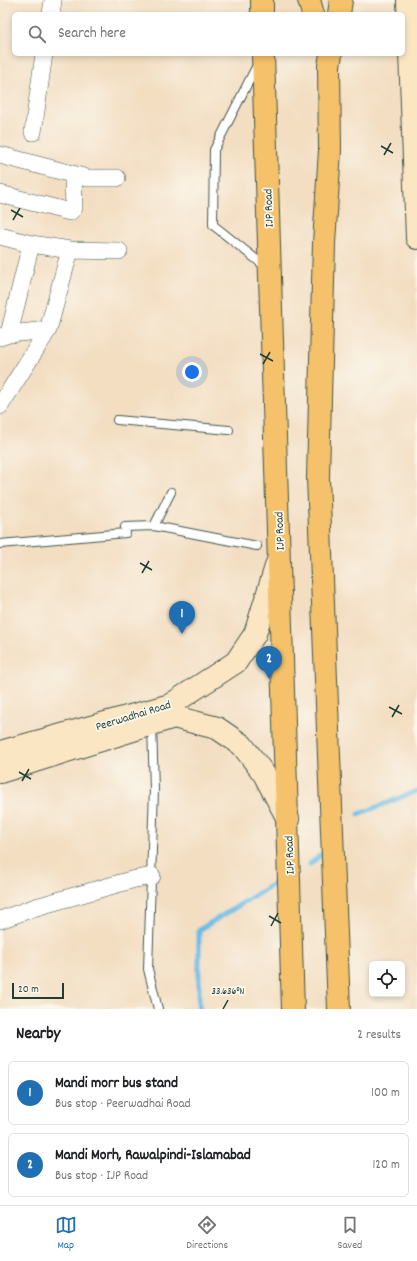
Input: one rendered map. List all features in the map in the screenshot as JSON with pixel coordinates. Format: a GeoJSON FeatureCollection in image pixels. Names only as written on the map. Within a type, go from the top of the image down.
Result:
{"type":"FeatureCollection","features":[{"type":"Feature","properties":{"kind":"highway"},"geometry":{"type":"LineString","coordinates":[[262,0],[262,12]]}},
{"type":"Feature","properties":{"kind":"highway"},"geometry":{"type":"LineString","coordinates":[[309,0],[313,12]]}},
{"type":"Feature","properties":{"kind":"highway"},"geometry":{"type":"LineString","coordinates":[[338,12],[341,0]]}},
{"type":"Feature","properties":{"kind":"highway","name":"IJP Road"},"geometry":{"type":"LineString","coordinates":[[263,56],[293,1009]]}},
{"type":"Feature","properties":{"kind":"highway"},"geometry":{"type":"LineString","coordinates":[[329,58],[330,150],[324,243],[318,477],[339,1009]]}},
{"type":"Feature","properties":{"kind":"main road"},"geometry":{"type":"LineString","coordinates":[[408,0],[417,238]]}},
{"type":"Feature","properties":{"kind":"main road","name":"Peerwadhai Road"},"geometry":{"type":"LineString","coordinates":[[0,752],[170,706],[236,662],[255,634],[279,554]]}},
{"type":"Feature","properties":{"kind":"main road"},"geometry":{"type":"LineString","coordinates":[[0,772],[174,717],[217,728],[242,745],[264,774],[288,819]]}},
{"type":"Feature","properties":{"kind":"street"},"geometry":{"type":"LineString","coordinates":[[51,12],[53,0]]}},
{"type":"Feature","properties":{"kind":"street"},"geometry":{"type":"LineString","coordinates":[[33,132],[44,56]]}},
{"type":"Feature","properties":{"kind":"street"},"geometry":{"type":"LineString","coordinates":[[0,155],[87,178],[117,178]]}},
{"type":"Feature","properties":{"kind":"street"},"geometry":{"type":"LineString","coordinates":[[0,194],[70,212],[74,208],[73,174]]}},
{"type":"Feature","properties":{"kind":"street"},"geometry":{"type":"LineString","coordinates":[[0,236],[31,244],[70,250],[118,251]]}},
{"type":"Feature","properties":{"kind":"street"},"geometry":{"type":"LineString","coordinates":[[31,244],[5,336],[48,330]]}},
{"type":"Feature","properties":{"kind":"street"},"geometry":{"type":"LineString","coordinates":[[0,406],[48,330],[70,250]]}},
{"type":"Feature","properties":{"kind":"street"},"geometry":{"type":"LineString","coordinates":[[0,920],[36,907],[131,880],[152,876]]}},
{"type":"Feature","properties":{"kind":"lane"},"geometry":{"type":"LineString","coordinates":[[262,56],[214,150],[213,225],[270,271]]}},
{"type":"Feature","properties":{"kind":"lane"},"geometry":{"type":"LineString","coordinates":[[118,420],[229,430]]}},
{"type":"Feature","properties":{"kind":"lane"},"geometry":{"type":"LineString","coordinates":[[154,526],[171,492]]}},
{"type":"Feature","properties":{"kind":"lane"},"geometry":{"type":"LineString","coordinates":[[0,544],[154,526],[257,546]]}},
{"type":"Feature","properties":{"kind":"lane"},"geometry":{"type":"LineString","coordinates":[[152,724],[154,789],[148,969],[158,1009]]}},
{"type":"Feature","properties":{"kind":"waterway"},"geometry":{"type":"LineString","coordinates":[[359,814],[417,791]]}},
{"type":"Feature","properties":{"kind":"waterway"},"geometry":{"type":"LineString","coordinates":[[310,864],[323,853]]}},
{"type":"Feature","properties":{"kind":"waterway"},"geometry":{"type":"LineString","coordinates":[[199,1009],[199,930],[283,878]]}},
{"type":"Feature","properties":{"kind":"place","name":"Mandi morr bus stand"},"geometry":{"type":"Point","coordinates":[182,634]}},
{"type":"Feature","properties":{"kind":"place","name":"Mandi Morh, Rawalpindi-Islamabad"},"geometry":{"type":"Point","coordinates":[269,679]}}]}
